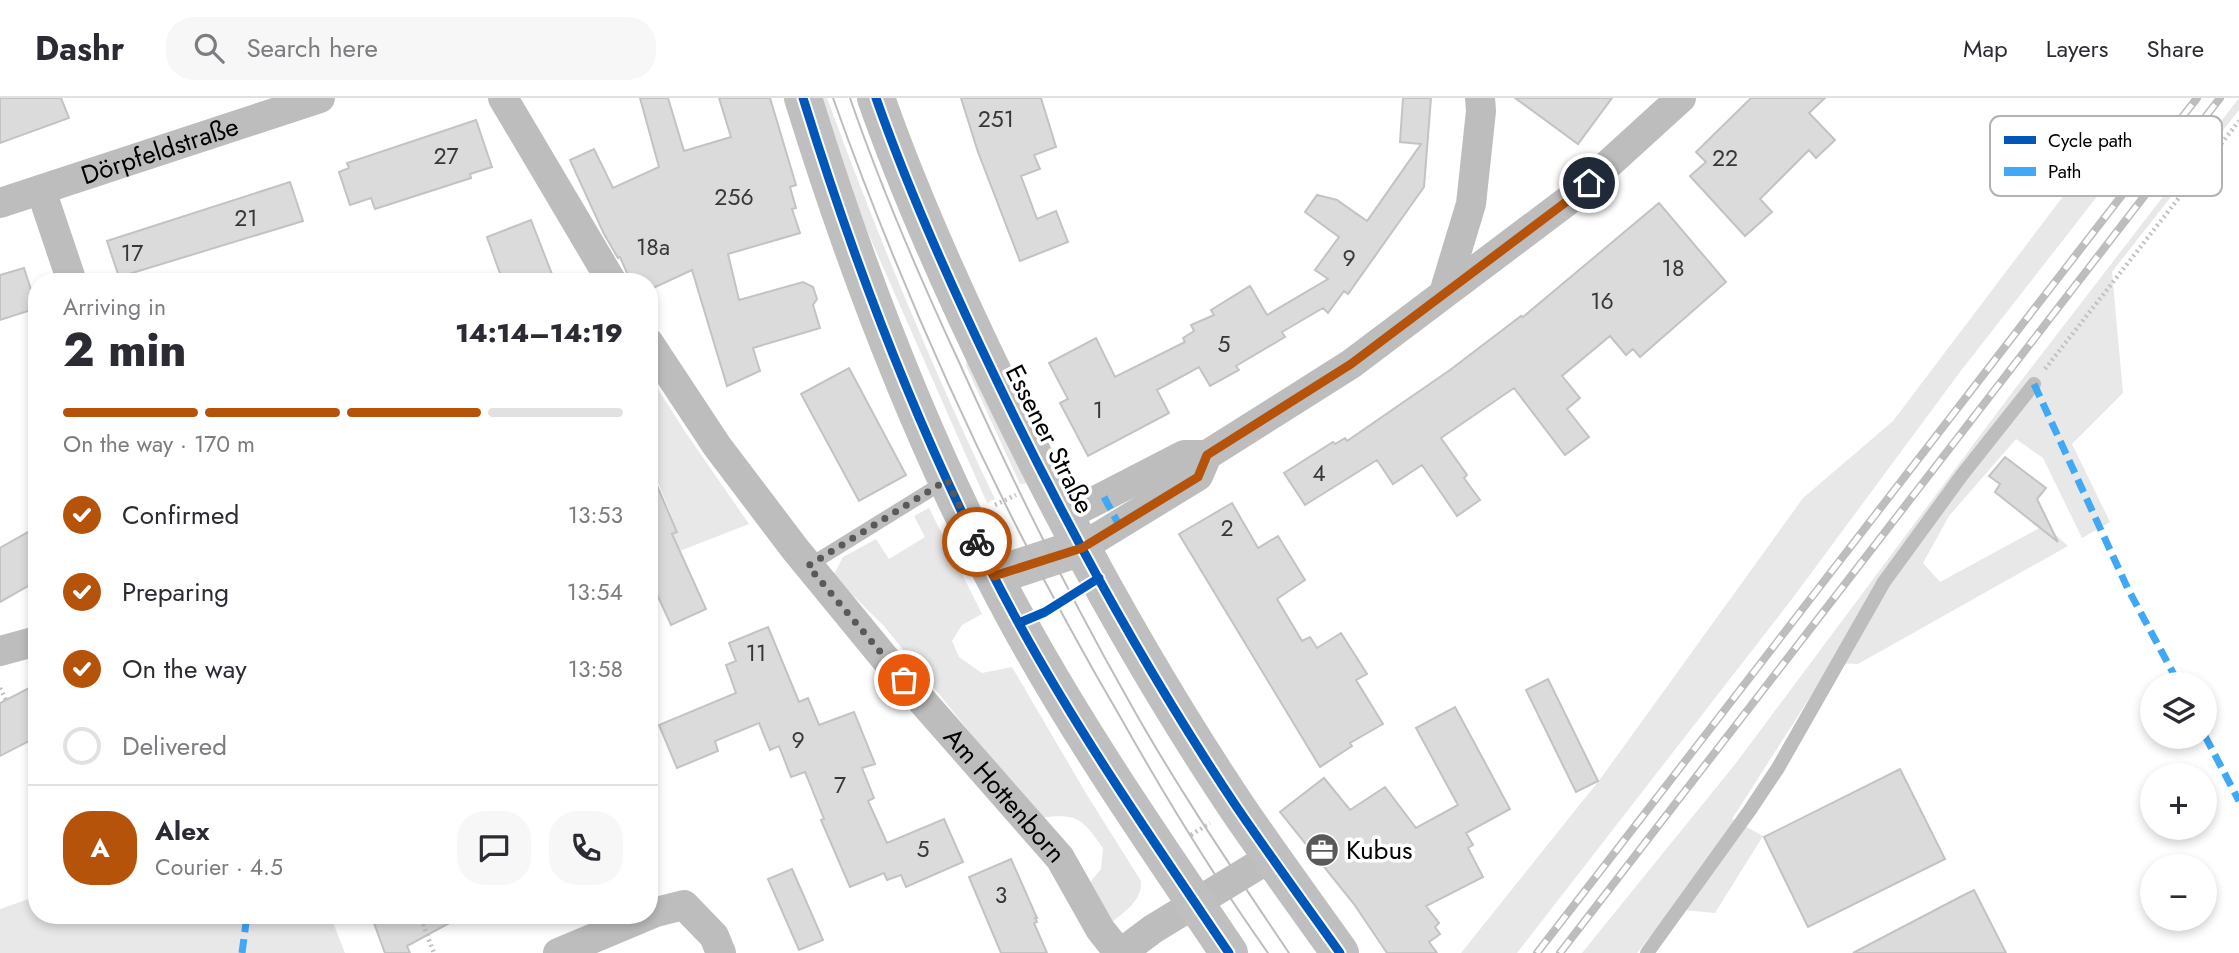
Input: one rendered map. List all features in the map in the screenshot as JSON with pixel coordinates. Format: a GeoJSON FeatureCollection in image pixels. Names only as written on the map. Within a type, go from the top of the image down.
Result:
{"type":"FeatureCollection","features":[{"type":"Feature","properties":{"kind":"main road"},"geometry":{"type":"LineString","coordinates":[[803,98],[831,190],[872,303],[901,377],[966,520],[1026,635],[1160,854],[1229,953]]}},
{"type":"Feature","properties":{"kind":"main road","name":"Essener Straße"},"geometry":{"type":"LineString","coordinates":[[876,98],[906,182],[951,286],[1045,481],[1174,706],[1236,805],[1340,953]]}},
{"type":"Feature","properties":{"kind":"main road","name":"Essener Straße"},"geometry":{"type":"LineString","coordinates":[[994,576],[1073,532]]}},
{"type":"Feature","properties":{"kind":"street","name":"Dörpfeldstraße"},"geometry":{"type":"LineString","coordinates":[[0,203],[320,98]]}},
{"type":"Feature","properties":{"kind":"street"},"geometry":{"type":"LineString","coordinates":[[503,98],[607,273]]}},
{"type":"Feature","properties":{"kind":"street"},"geometry":{"type":"LineString","coordinates":[[1444,293],[1471,204],[1480,98]]}},
{"type":"Feature","properties":{"kind":"street"},"geometry":{"type":"LineString","coordinates":[[1073,532],[1198,477],[1207,455],[1351,364],[1570,199],[1681,98]]}},
{"type":"Feature","properties":{"kind":"street"},"geometry":{"type":"LineString","coordinates":[[41,190],[69,273]]}},
{"type":"Feature","properties":{"kind":"street","name":"Am Hottenborn"},"geometry":{"type":"LineString","coordinates":[[658,356],[718,446],[808,566],[887,661],[1060,858],[1100,929],[1120,953]]}},
{"type":"Feature","properties":{"kind":"street"},"geometry":{"type":"LineString","coordinates":[[0,651],[28,643]]}},
{"type":"Feature","properties":{"kind":"street"},"geometry":{"type":"LineString","coordinates":[[1120,953],[1153,929],[1272,857]]}},
{"type":"Feature","properties":{"kind":"street"},"geometry":{"type":"LineString","coordinates":[[658,912],[684,905],[714,936],[721,953]]}},
{"type":"Feature","properties":{"kind":"street"},"geometry":{"type":"LineString","coordinates":[[558,953],[627,924]]}},
{"type":"Feature","properties":{"kind":"lane"},"geometry":{"type":"LineString","coordinates":[[1647,953],[1743,821],[1777,768],[1884,582],[1962,475],[2034,384]]}},
{"type":"Feature","properties":{"kind":"lane"},"geometry":{"type":"LineString","coordinates":[[808,566],[947,480]]}},
{"type":"Feature","properties":{"kind":"path"},"geometry":{"type":"LineString","coordinates":[[2222,143],[2239,121]]}},
{"type":"Feature","properties":{"kind":"path"},"geometry":{"type":"LineString","coordinates":[[2034,384],[2181,196]]}},
{"type":"Feature","properties":{"kind":"path"},"geometry":{"type":"LineString","coordinates":[[966,520],[1045,481]]}},
{"type":"Feature","properties":{"kind":"path"},"geometry":{"type":"LineString","coordinates":[[0,688],[6,700]]}},
{"type":"Feature","properties":{"kind":"path"},"geometry":{"type":"LineString","coordinates":[[1160,854],[1236,805]]}},
{"type":"Feature","properties":{"kind":"path"},"geometry":{"type":"LineString","coordinates":[[423,924],[434,953]]}},
{"type":"Feature","properties":{"kind":"shaded area"},"geometry":{"type":"Polygon","coordinates":[[[818,98],[827,98],[906,300],[995,499],[987,503],[864,224],[818,98]]]}},
{"type":"Feature","properties":{"kind":"shaded area"},"geometry":{"type":"Polygon","coordinates":[[[2239,98],[2239,110],[2222,132],[2222,120],[2239,98]]]}},
{"type":"Feature","properties":{"kind":"shaded area"},"geometry":{"type":"Polygon","coordinates":[[[2063,196],[2097,196],[1960,372],[1792,599],[1517,953],[1461,953],[1601,778],[1803,498],[1893,421],[2063,196]]]}},
{"type":"Feature","properties":{"kind":"shaded area"},"geometry":{"type":"Polygon","coordinates":[[[2163,196],[2172,196],[2112,272],[2123,393],[2072,444],[2110,522],[2082,538],[2043,458],[2016,439],[1949,516],[1923,563],[1940,582],[2045,525],[2068,546],[1858,664],[1832,663],[1732,819],[1763,836],[1715,913],[1672,909],[1637,953],[1582,953],[1736,763],[2014,390],[2163,196]]]}},
{"type":"Feature","properties":{"kind":"shaded area"},"geometry":{"type":"Polygon","coordinates":[[[967,358],[1029,483],[1020,484],[966,366],[967,358]]]}},
{"type":"Feature","properties":{"kind":"shaded area"},"geometry":{"type":"Polygon","coordinates":[[[658,389],[749,524],[658,559],[658,540],[678,532],[658,482],[658,389]]]}},
{"type":"Feature","properties":{"kind":"shaded area"},"geometry":{"type":"Polygon","coordinates":[[[929,508],[982,614],[962,625],[952,641],[959,657],[982,673],[1012,667],[1141,881],[1136,900],[1111,923],[1087,886],[1101,869],[1103,848],[1089,830],[1070,817],[1039,818],[884,626],[833,576],[843,557],[876,539],[889,559],[925,537],[914,516],[929,508]]]}},
{"type":"Feature","properties":{"kind":"shaded area"},"geometry":{"type":"Polygon","coordinates":[[[28,899],[28,924],[334,924],[345,953],[0,953],[0,909],[28,899]]]}},
{"type":"Feature","properties":{"kind":"building"},"geometry":{"type":"Polygon","coordinates":[[[0,98],[61,98],[69,118],[0,143],[0,98]]]}},
{"type":"Feature","properties":{"kind":"building"},"geometry":{"type":"Polygon","coordinates":[[[640,98],[668,98],[684,151],[731,137],[719,98],[770,98],[796,185],[790,187],[796,208],[792,209],[800,233],[728,254],[739,300],[803,282],[813,287],[817,299],[813,305],[820,328],[753,348],[760,371],[727,386],[692,270],[658,286],[658,273],[627,273],[604,234],[570,160],[594,149],[613,188],[659,167],[640,98]]]}},
{"type":"Feature","properties":{"kind":"building"},"geometry":{"type":"Polygon","coordinates":[[[961,98],[1041,98],[1056,147],[1034,155],[1040,169],[1021,176],[1037,219],[1056,211],[1068,242],[1020,261],[978,152],[961,98]]]}},
{"type":"Feature","properties":{"kind":"building"},"geometry":{"type":"Polygon","coordinates":[[[1403,98],[1431,98],[1424,187],[1348,294],[1344,291],[1328,313],[1323,308],[1282,332],[1285,337],[1236,366],[1239,370],[1210,386],[1199,367],[1157,390],[1169,413],[1088,456],[1060,403],[1068,399],[1049,363],[1096,338],[1115,377],[1185,342],[1183,338],[1194,331],[1191,325],[1214,315],[1211,310],[1250,286],[1267,315],[1328,279],[1315,270],[1339,237],[1305,212],[1317,195],[1337,200],[1367,221],[1421,144],[1400,142],[1403,98]]]}},
{"type":"Feature","properties":{"kind":"building"},"geometry":{"type":"Polygon","coordinates":[[[1515,98],[1612,98],[1578,144],[1515,98]]]}},
{"type":"Feature","properties":{"kind":"building"},"geometry":{"type":"Polygon","coordinates":[[[1751,98],[1825,98],[1809,113],[1835,140],[1816,158],[1809,150],[1760,199],[1772,212],[1745,236],[1690,176],[1706,162],[1696,152],[1751,98]]]}},
{"type":"Feature","properties":{"kind":"building"},"geometry":{"type":"Polygon","coordinates":[[[476,120],[492,167],[470,174],[471,178],[375,209],[371,198],[350,205],[339,172],[349,168],[347,163],[476,120]]]}},
{"type":"Feature","properties":{"kind":"building"},"geometry":{"type":"Polygon","coordinates":[[[290,182],[303,221],[132,273],[118,273],[107,241],[290,182]]]}},
{"type":"Feature","properties":{"kind":"building"},"geometry":{"type":"Polygon","coordinates":[[[1659,203],[1726,282],[1640,357],[1633,349],[1626,355],[1610,336],[1562,376],[1580,398],[1567,409],[1589,437],[1565,455],[1514,388],[1441,438],[1467,475],[1464,478],[1480,500],[1457,516],[1422,465],[1393,484],[1377,460],[1305,505],[1284,473],[1333,442],[1335,444],[1345,438],[1347,441],[1450,370],[1523,317],[1659,203]]]}},
{"type":"Feature","properties":{"kind":"building"},"geometry":{"type":"Polygon","coordinates":[[[531,220],[552,273],[500,273],[487,237],[531,220]]]}},
{"type":"Feature","properties":{"kind":"building"},"geometry":{"type":"Polygon","coordinates":[[[24,268],[28,280],[28,311],[0,320],[0,275],[24,268]]]}},
{"type":"Feature","properties":{"kind":"building"},"geometry":{"type":"Polygon","coordinates":[[[849,368],[906,475],[859,501],[801,394],[849,368]]]}},
{"type":"Feature","properties":{"kind":"building"},"geometry":{"type":"Polygon","coordinates":[[[2005,457],[2046,488],[2037,499],[2058,542],[1995,492],[2000,484],[1989,476],[2005,457]]]}},
{"type":"Feature","properties":{"kind":"building"},"geometry":{"type":"Polygon","coordinates":[[[658,488],[677,532],[672,534],[706,609],[671,625],[658,597],[658,488]]]}},
{"type":"Feature","properties":{"kind":"building"},"geometry":{"type":"Polygon","coordinates":[[[1232,503],[1258,548],[1278,536],[1305,580],[1277,599],[1302,641],[1310,637],[1317,648],[1341,633],[1367,674],[1356,680],[1383,724],[1350,743],[1352,746],[1320,767],[1179,534],[1232,503]]]}},
{"type":"Feature","properties":{"kind":"building"},"geometry":{"type":"Polygon","coordinates":[[[28,532],[28,586],[0,602],[0,548],[28,532]]]}},
{"type":"Feature","properties":{"kind":"building"},"geometry":{"type":"Polygon","coordinates":[[[768,627],[799,702],[808,698],[819,725],[854,712],[875,764],[862,768],[874,798],[868,801],[887,843],[944,819],[963,862],[906,887],[901,875],[887,880],[884,873],[850,887],[821,820],[824,819],[805,772],[791,777],[779,746],[770,750],[759,723],[715,741],[718,751],[677,768],[659,725],[736,693],[726,665],[736,661],[729,643],[768,627]]]}},
{"type":"Feature","properties":{"kind":"building"},"geometry":{"type":"Polygon","coordinates":[[[1548,679],[1598,781],[1576,792],[1526,690],[1548,679]]]}},
{"type":"Feature","properties":{"kind":"building"},"geometry":{"type":"Polygon","coordinates":[[[28,689],[28,742],[0,756],[0,703],[28,689]]]}},
{"type":"Feature","properties":{"kind":"building"},"geometry":{"type":"Polygon","coordinates":[[[1455,707],[1510,809],[1466,833],[1473,845],[1468,848],[1483,877],[1426,906],[1439,923],[1435,927],[1440,934],[1429,942],[1437,953],[1387,953],[1354,904],[1280,812],[1324,778],[1350,810],[1385,787],[1416,828],[1458,805],[1416,728],[1455,707]]]}},
{"type":"Feature","properties":{"kind":"building"},"geometry":{"type":"Polygon","coordinates":[[[1900,769],[1945,859],[1808,927],[1764,837],[1900,769]]]}},
{"type":"Feature","properties":{"kind":"building"},"geometry":{"type":"Polygon","coordinates":[[[1011,859],[1037,918],[1034,923],[1047,953],[1001,953],[969,877],[1011,859]]]}},
{"type":"Feature","properties":{"kind":"building"},"geometry":{"type":"Polygon","coordinates":[[[792,869],[823,940],[799,950],[768,879],[792,869]]]}},
{"type":"Feature","properties":{"kind":"building"},"geometry":{"type":"Polygon","coordinates":[[[1974,890],[2006,953],[1853,953],[1962,896],[1974,890]]]}},
{"type":"Feature","properties":{"kind":"building"},"geometry":{"type":"Polygon","coordinates":[[[374,924],[447,924],[407,946],[410,953],[385,953],[374,924]]]}},
{"type":"Feature","properties":{"kind":"tram line"},"geometry":{"type":"LineString","coordinates":[[833,98],[894,258],[928,338],[1039,570],[1156,780],[1268,953]]}},
{"type":"Feature","properties":{"kind":"tram line"},"geometry":{"type":"LineString","coordinates":[[850,98],[929,297],[1062,577],[1167,767],[1289,953]]}},
{"type":"Feature","properties":{"kind":"railway"},"geometry":{"type":"LineString","coordinates":[[2183,116],[2197,98]]}},
{"type":"Feature","properties":{"kind":"railway"},"geometry":{"type":"LineString","coordinates":[[2206,116],[2220,98]]}},
{"type":"Feature","properties":{"kind":"railway"},"geometry":{"type":"LineString","coordinates":[[1537,953],[2121,196]]}},
{"type":"Feature","properties":{"kind":"railway"},"geometry":{"type":"LineString","coordinates":[[1560,953],[2144,196]]}},
{"type":"Feature","properties":{"kind":"marked path"},"geometry":{"type":"LineString","coordinates":[[2034,384],[2128,589],[2173,672]]}},
{"type":"Feature","properties":{"kind":"marked path"},"geometry":{"type":"LineString","coordinates":[[1104,497],[1119,525]]}},
{"type":"Feature","properties":{"kind":"marked path"},"geometry":{"type":"LineString","coordinates":[[2212,749],[2239,801]]}},
{"type":"Feature","properties":{"kind":"marked path"},"geometry":{"type":"LineString","coordinates":[[242,953],[246,924]]}},
{"type":"Feature","properties":{"kind":"cycle path"},"geometry":{"type":"LineString","coordinates":[[803,98],[847,233],[897,366],[985,559],[1067,707],[1229,953]]}},
{"type":"Feature","properties":{"kind":"cycle path"},"geometry":{"type":"LineString","coordinates":[[876,98],[917,206],[964,311],[1024,436],[1109,598],[1203,755],[1340,953]]}},
{"type":"Feature","properties":{"kind":"cycle path"},"geometry":{"type":"LineString","coordinates":[[1019,623],[1045,612],[1099,578]]}},
{"type":"Feature","properties":{"kind":"way so far"},"geometry":{"type":"LineString","coordinates":[[904,680],[808,566],[947,480],[977,542]]}},
{"type":"Feature","properties":{"kind":"place","name":"Kubus"},"geometry":{"type":"Point","coordinates":[1322,850]}},
{"type":"Feature","properties":{"kind":"route"},"geometry":{"type":"LineString","coordinates":[[977,542],[994,576],[1082,548],[1198,477],[1207,455],[1351,364],[1589,183]]}}]}
